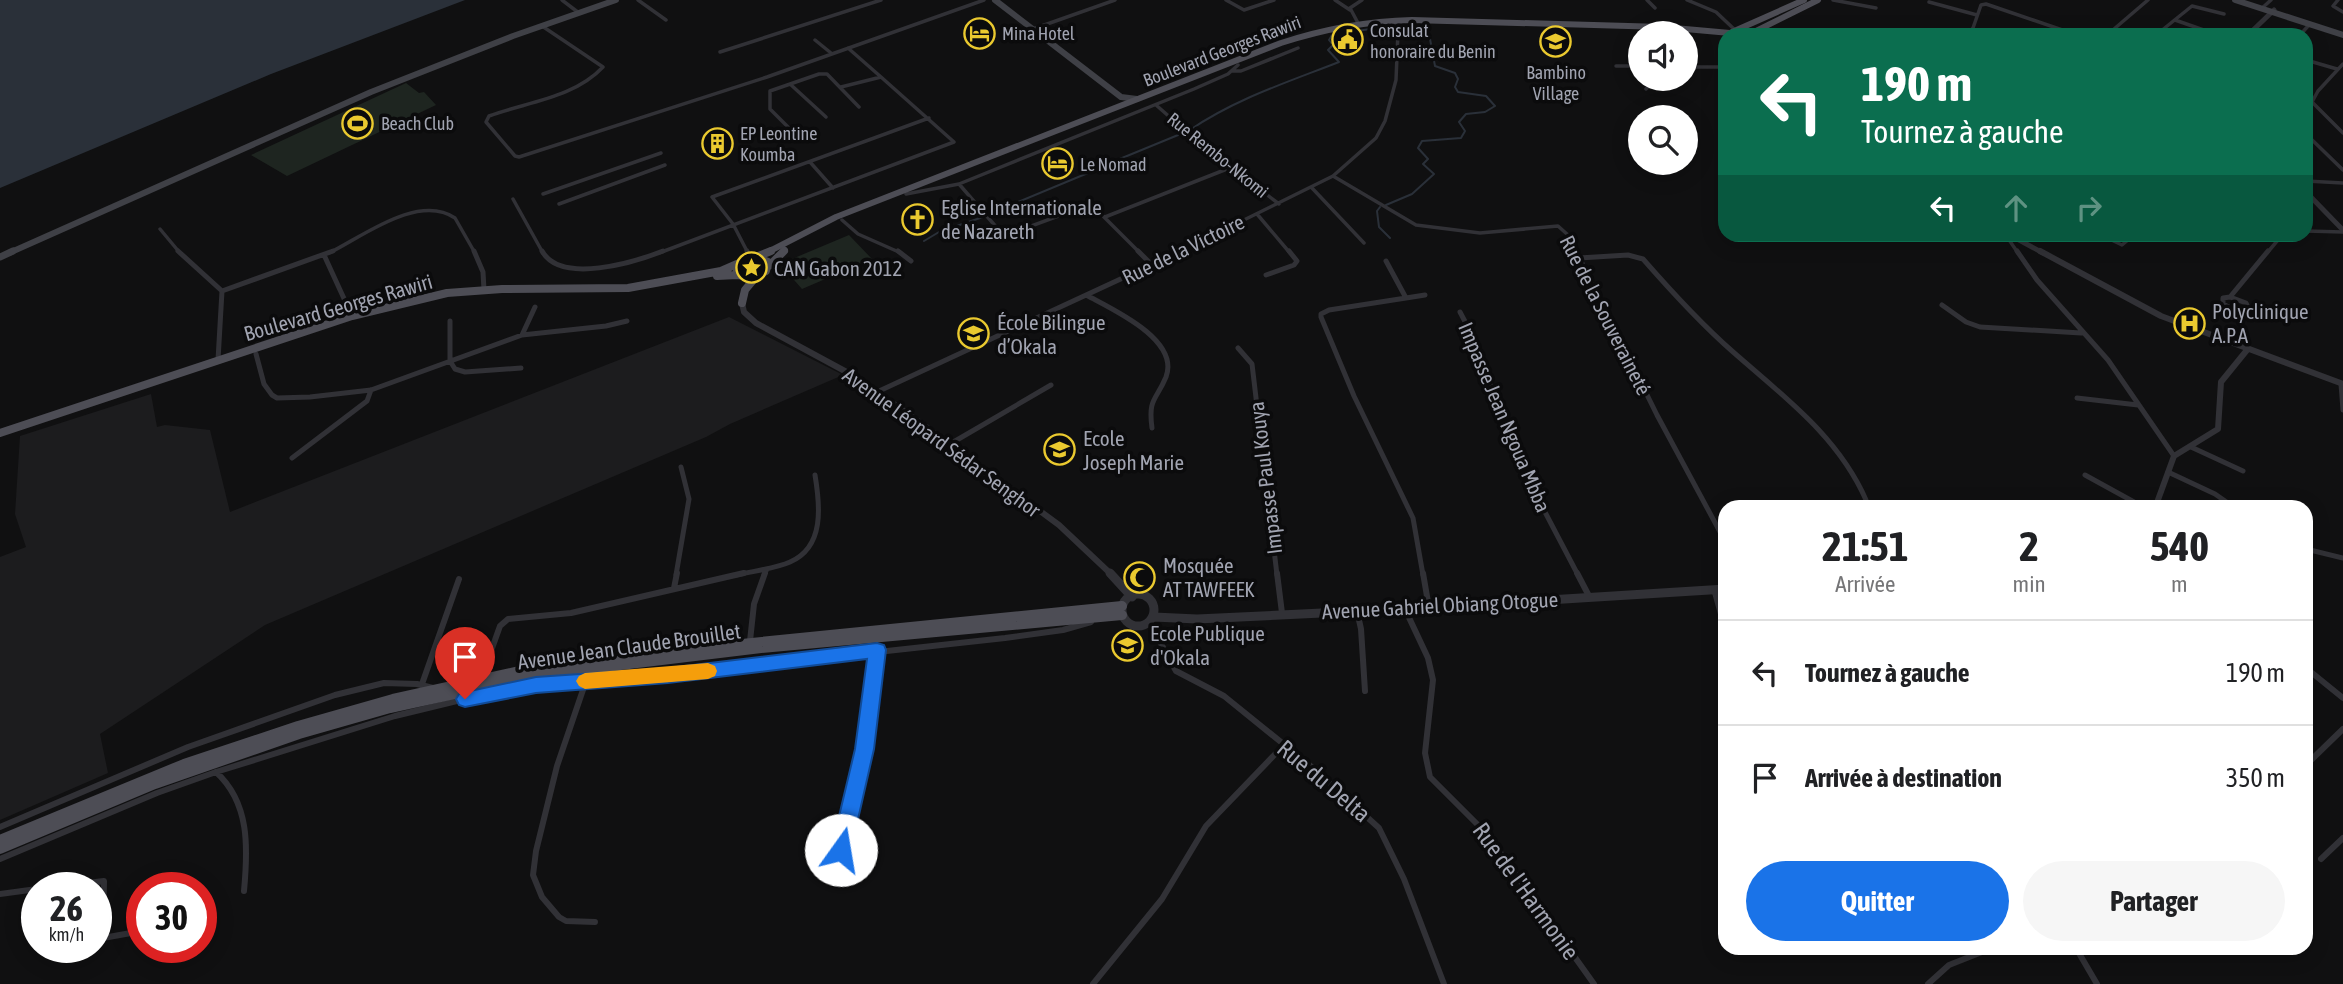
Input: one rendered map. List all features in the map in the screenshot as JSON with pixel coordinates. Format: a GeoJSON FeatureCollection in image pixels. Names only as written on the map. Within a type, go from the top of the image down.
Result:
{"type":"FeatureCollection","features":[{"type":"Feature","properties":{"kind":"main road"},"geometry":{"type":"LineString","coordinates":[[0,257],[371,92],[616,0]]}},
{"type":"Feature","properties":{"kind":"main road"},"geometry":{"type":"LineString","coordinates":[[995,0],[1121,97],[1139,99]]}},
{"type":"Feature","properties":{"kind":"main road"},"geometry":{"type":"LineString","coordinates":[[1742,28],[1804,0]]}},
{"type":"Feature","properties":{"kind":"main road"},"geometry":{"type":"LineString","coordinates":[[1760,28],[1818,0]]}},
{"type":"Feature","properties":{"kind":"main road"},"geometry":{"type":"LineString","coordinates":[[2235,0],[2343,34]]}},
{"type":"Feature","properties":{"kind":"main road"},"geometry":{"type":"LineString","coordinates":[[2244,0],[2262,8]]}},
{"type":"Feature","properties":{"kind":"main road"},"geometry":{"type":"LineString","coordinates":[[2272,11],[2343,34]]}},
{"type":"Feature","properties":{"kind":"main road","name":"Boulevard Georges Rawiri"},"geometry":{"type":"LineString","coordinates":[[0,433],[352,316],[412,300],[484,290],[628,288],[721,271],[753,257],[771,253],[836,217],[1301,36],[1358,23],[1412,20],[1663,27],[1718,32]]}},
{"type":"Feature","properties":{"kind":"main road","name":"Boulevard Georges Rawiri"},"geometry":{"type":"LineString","coordinates":[[742,303],[747,286],[772,260],[842,220],[1329,32],[1397,26],[1718,32]]}},
{"type":"Feature","properties":{"kind":"main road"},"geometry":{"type":"LineString","coordinates":[[1120,107],[1123,102],[1121,97]]}},
{"type":"Feature","properties":{"kind":"main road"},"geometry":{"type":"LineString","coordinates":[[753,257],[765,259],[769,266]]}},
{"type":"Feature","properties":{"kind":"main road"},"geometry":{"type":"LineString","coordinates":[[737,264],[734,269],[738,275],[742,303]]}},
{"type":"Feature","properties":{"kind":"main road"},"geometry":{"type":"LineString","coordinates":[[738,275],[758,276]]}},
{"type":"Feature","properties":{"kind":"main road","name":"Boulevard Georges Rawiri"},"geometry":{"type":"LineString","coordinates":[[0,438],[382,313],[436,301],[491,295],[625,293],[738,275]]}},
{"type":"Feature","properties":{"kind":"main road","name":"Avenue Jean Claude Brouillet"},"geometry":{"type":"LineString","coordinates":[[0,840],[123,789],[326,717],[436,689],[566,661],[750,641],[1122,611]]}},
{"type":"Feature","properties":{"kind":"main road","name":"Avenue Jean Claude Brouillet"},"geometry":{"type":"LineString","coordinates":[[0,849],[142,789],[277,741],[390,708],[546,674],[650,660],[1122,611]]}},
{"type":"Feature","properties":{"kind":"street"},"geometry":{"type":"LineString","coordinates":[[562,0],[579,13]]}},
{"type":"Feature","properties":{"kind":"street"},"geometry":{"type":"LineString","coordinates":[[638,0],[666,20]]}},
{"type":"Feature","properties":{"kind":"street"},"geometry":{"type":"LineString","coordinates":[[720,52],[881,0]]}},
{"type":"Feature","properties":{"kind":"street"},"geometry":{"type":"LineString","coordinates":[[541,26],[603,66],[597,74],[578,85],[489,116],[486,122],[515,156],[528,156],[984,0]]}},
{"type":"Feature","properties":{"kind":"street"},"geometry":{"type":"LineString","coordinates":[[1032,29],[1115,0]]}},
{"type":"Feature","properties":{"kind":"street"},"geometry":{"type":"LineString","coordinates":[[1226,0],[1244,10],[1274,0]]}},
{"type":"Feature","properties":{"kind":"street"},"geometry":{"type":"LineString","coordinates":[[1335,0],[1350,10],[1358,23]]}},
{"type":"Feature","properties":{"kind":"street"},"geometry":{"type":"LineString","coordinates":[[1350,10],[1351,6],[1362,0]]}},
{"type":"Feature","properties":{"kind":"street"},"geometry":{"type":"LineString","coordinates":[[1647,0],[1655,8]]}},
{"type":"Feature","properties":{"kind":"street"},"geometry":{"type":"LineString","coordinates":[[1687,0],[1716,12],[1727,28]]}},
{"type":"Feature","properties":{"kind":"street"},"geometry":{"type":"LineString","coordinates":[[1786,0],[1796,5]]}},
{"type":"Feature","properties":{"kind":"street"},"geometry":{"type":"LineString","coordinates":[[1833,0],[1876,8]]}},
{"type":"Feature","properties":{"kind":"street"},"geometry":{"type":"LineString","coordinates":[[2115,28],[2148,0]]}},
{"type":"Feature","properties":{"kind":"street"},"geometry":{"type":"LineString","coordinates":[[2262,8],[2271,0]]}},
{"type":"Feature","properties":{"kind":"street"},"geometry":{"type":"LineString","coordinates":[[2338,0],[2333,6],[2343,12]]}},
{"type":"Feature","properties":{"kind":"street"},"geometry":{"type":"LineString","coordinates":[[1929,2],[1977,15]]}},
{"type":"Feature","properties":{"kind":"street"},"geometry":{"type":"LineString","coordinates":[[1973,28],[1982,5],[2056,28]]}},
{"type":"Feature","properties":{"kind":"street"},"geometry":{"type":"LineString","coordinates":[[2165,28],[2195,5],[2224,14]]}},
{"type":"Feature","properties":{"kind":"street"},"geometry":{"type":"LineString","coordinates":[[2255,28],[2272,11]]}},
{"type":"Feature","properties":{"kind":"street"},"geometry":{"type":"LineString","coordinates":[[2175,20],[2198,28]]}},
{"type":"Feature","properties":{"kind":"street"},"geometry":{"type":"LineString","coordinates":[[2306,28],[2309,24]]}},
{"type":"Feature","properties":{"kind":"street","name":"Rue de la Victoire"},"geometry":{"type":"LineString","coordinates":[[877,392],[1088,296],[1333,176],[1376,138],[1385,121],[1396,80],[1397,26]]}},
{"type":"Feature","properties":{"kind":"street"},"geometry":{"type":"LineString","coordinates":[[815,40],[831,54]]}},
{"type":"Feature","properties":{"kind":"street"},"geometry":{"type":"LineString","coordinates":[[513,199],[545,257],[559,265],[589,267],[620,264],[648,257],[954,142],[848,48]]}},
{"type":"Feature","properties":{"kind":"street"},"geometry":{"type":"LineString","coordinates":[[1232,71],[1241,71],[1298,48]]}},
{"type":"Feature","properties":{"kind":"street"},"geometry":{"type":"LineString","coordinates":[[2313,62],[2337,69]]}},
{"type":"Feature","properties":{"kind":"street"},"geometry":{"type":"LineString","coordinates":[[2313,100],[2343,64]]}},
{"type":"Feature","properties":{"kind":"street"},"geometry":{"type":"LineString","coordinates":[[906,194],[959,184],[1156,105],[1232,71],[1238,65]]}},
{"type":"Feature","properties":{"kind":"street"},"geometry":{"type":"LineString","coordinates":[[1616,66],[1628,66]]}},
{"type":"Feature","properties":{"kind":"street"},"geometry":{"type":"LineString","coordinates":[[1698,67],[1718,67]]}},
{"type":"Feature","properties":{"kind":"street"},"geometry":{"type":"LineString","coordinates":[[790,129],[770,109],[771,90],[822,73],[827,74],[859,107]]}},
{"type":"Feature","properties":{"kind":"street"},"geometry":{"type":"LineString","coordinates":[[841,87],[881,77]]}},
{"type":"Feature","properties":{"kind":"street"},"geometry":{"type":"LineString","coordinates":[[790,84],[826,117]]}},
{"type":"Feature","properties":{"kind":"street"},"geometry":{"type":"LineString","coordinates":[[2313,103],[2343,133]]}},
{"type":"Feature","properties":{"kind":"street","name":"Rue Rembo-Nkomi"},"geometry":{"type":"LineString","coordinates":[[1156,105],[1279,204]]}},
{"type":"Feature","properties":{"kind":"street"},"geometry":{"type":"LineString","coordinates":[[753,257],[733,224],[712,197],[929,118]]}},
{"type":"Feature","properties":{"kind":"street"},"geometry":{"type":"LineString","coordinates":[[2313,141],[2343,170]]}},
{"type":"Feature","properties":{"kind":"street"},"geometry":{"type":"LineString","coordinates":[[543,194],[661,153]]}},
{"type":"Feature","properties":{"kind":"street"},"geometry":{"type":"LineString","coordinates":[[810,162],[833,188]]}},
{"type":"Feature","properties":{"kind":"street"},"geometry":{"type":"LineString","coordinates":[[2336,163],[2343,163]]}},
{"type":"Feature","properties":{"kind":"street"},"geometry":{"type":"LineString","coordinates":[[559,204],[666,165]]}},
{"type":"Feature","properties":{"kind":"street"},"geometry":{"type":"LineString","coordinates":[[1104,217],[1232,167]]}},
{"type":"Feature","properties":{"kind":"street","name":"Rue de la Souveraineté"},"geometry":{"type":"LineString","coordinates":[[1333,176],[1416,225],[1480,233],[1541,225],[1558,226],[1568,235],[1657,415],[1718,528]]}},
{"type":"Feature","properties":{"kind":"street"},"geometry":{"type":"LineString","coordinates":[[2313,181],[2343,183]]}},
{"type":"Feature","properties":{"kind":"street"},"geometry":{"type":"LineString","coordinates":[[959,184],[1004,236],[1088,204],[1093,205],[1151,264]]}},
{"type":"Feature","properties":{"kind":"street"},"geometry":{"type":"LineString","coordinates":[[1312,188],[1364,243]]}},
{"type":"Feature","properties":{"kind":"street"},"geometry":{"type":"LineString","coordinates":[[2313,199],[2343,231]]}},
{"type":"Feature","properties":{"kind":"street"},"geometry":{"type":"LineString","coordinates":[[222,291],[324,255],[407,214],[445,212],[458,219],[481,265],[485,279],[484,290]]}},
{"type":"Feature","properties":{"kind":"street"},"geometry":{"type":"LineString","coordinates":[[1257,214],[1297,261],[1294,265],[1266,275]]}},
{"type":"Feature","properties":{"kind":"street"},"geometry":{"type":"LineString","coordinates":[[842,220],[855,232],[897,250],[911,261]]}},
{"type":"Feature","properties":{"kind":"street"},"geometry":{"type":"LineString","coordinates":[[160,229],[172,246],[222,291]]}},
{"type":"Feature","properties":{"kind":"street"},"geometry":{"type":"LineString","coordinates":[[2313,231],[2343,231]]}},
{"type":"Feature","properties":{"kind":"street"},"geometry":{"type":"LineString","coordinates":[[2011,242],[2029,269],[2081,333],[2108,360],[2174,456]]}},
{"type":"Feature","properties":{"kind":"street"},"geometry":{"type":"LineString","coordinates":[[2020,242],[2131,303],[2247,350],[2342,383],[2343,410]]}},
{"type":"Feature","properties":{"kind":"street"},"geometry":{"type":"LineString","coordinates":[[2231,296],[2246,303],[2249,309],[2238,312],[2227,307],[2223,298],[2231,296],[2276,242]]}},
{"type":"Feature","properties":{"kind":"street"},"geometry":{"type":"LineString","coordinates":[[324,255],[352,316]]}},
{"type":"Feature","properties":{"kind":"street"},"geometry":{"type":"LineString","coordinates":[[1579,258],[1628,255],[1643,259],[1713,334],[1822,431],[1862,487],[1866,500]]}},
{"type":"Feature","properties":{"kind":"street"},"geometry":{"type":"LineString","coordinates":[[1386,261],[1406,298]]}},
{"type":"Feature","properties":{"kind":"street"},"geometry":{"type":"LineString","coordinates":[[218,360],[222,291]]}},
{"type":"Feature","properties":{"kind":"street"},"geometry":{"type":"LineString","coordinates":[[1425,295],[1329,310],[1321,314],[1321,317],[1354,396],[1413,519],[1429,607]]}},
{"type":"Feature","properties":{"kind":"street"},"geometry":{"type":"LineString","coordinates":[[1088,296],[1143,329],[1156,339],[1165,353],[1168,373],[1149,406],[1152,428]]}},
{"type":"Feature","properties":{"kind":"street","name":"Avenue Léopard Sédar Senghor"},"geometry":{"type":"LineString","coordinates":[[742,303],[744,312],[756,323],[846,372],[950,444],[1068,533],[1132,597]]}},
{"type":"Feature","properties":{"kind":"street"},"geometry":{"type":"LineString","coordinates":[[1942,305],[1966,322],[1992,329],[2081,333]]}},
{"type":"Feature","properties":{"kind":"street"},"geometry":{"type":"LineString","coordinates":[[522,335],[535,307]]}},
{"type":"Feature","properties":{"kind":"street","name":"Impasse Jean Ngoua Mbba"},"geometry":{"type":"LineString","coordinates":[[1460,312],[1524,472],[1589,596]]}},
{"type":"Feature","properties":{"kind":"street"},"geometry":{"type":"LineString","coordinates":[[450,321],[450,361],[455,369],[465,372],[521,368]]}},
{"type":"Feature","properties":{"kind":"street"},"geometry":{"type":"LineString","coordinates":[[256,354],[267,390],[277,398],[371,390],[522,335],[606,326],[627,321]]}},
{"type":"Feature","properties":{"kind":"street","name":"Impasse Paul Kouya"},"geometry":{"type":"LineString","coordinates":[[1238,348],[1252,364],[1282,614]]}},
{"type":"Feature","properties":{"kind":"street"},"geometry":{"type":"LineString","coordinates":[[2158,500],[2174,456],[2218,429],[2221,382],[2247,350]]}},
{"type":"Feature","properties":{"kind":"street"},"geometry":{"type":"LineString","coordinates":[[950,444],[1051,385]]}},
{"type":"Feature","properties":{"kind":"street"},"geometry":{"type":"LineString","coordinates":[[292,458],[367,401],[371,390]]}},
{"type":"Feature","properties":{"kind":"street"},"geometry":{"type":"LineString","coordinates":[[2077,398],[2138,405]]}},
{"type":"Feature","properties":{"kind":"street"},"geometry":{"type":"LineString","coordinates":[[2191,447],[2243,471]]}},
{"type":"Feature","properties":{"kind":"street"},"geometry":{"type":"LineString","coordinates":[[674,588],[689,499],[681,467]]}},
{"type":"Feature","properties":{"kind":"street"},"geometry":{"type":"LineString","coordinates":[[2168,472],[2224,500]]}},
{"type":"Feature","properties":{"kind":"street"},"geometry":{"type":"LineString","coordinates":[[481,679],[505,621],[571,613],[791,562],[799,557],[818,532],[821,517],[815,475]]}},
{"type":"Feature","properties":{"kind":"street"},"geometry":{"type":"LineString","coordinates":[[2085,475],[2130,500]]}},
{"type":"Feature","properties":{"kind":"street"},"geometry":{"type":"LineString","coordinates":[[2313,551],[2343,558]]}},
{"type":"Feature","properties":{"kind":"street"},"geometry":{"type":"LineString","coordinates":[[750,641],[749,631],[760,585],[767,569]]}},
{"type":"Feature","properties":{"kind":"street"},"geometry":{"type":"LineString","coordinates":[[422,684],[459,579]]}},
{"type":"Feature","properties":{"kind":"street"},"geometry":{"type":"LineString","coordinates":[[1714,589],[1718,603]]}},
{"type":"Feature","properties":{"kind":"street","name":"Avenue Gabriel Obiang Otogue"},"geometry":{"type":"LineString","coordinates":[[1151,620],[1405,609],[1718,589]]}},
{"type":"Feature","properties":{"kind":"street"},"geometry":{"type":"LineString","coordinates":[[1132,597],[1149,599],[1156,607],[1151,620],[1131,624],[1122,611],[1132,597]]}},
{"type":"Feature","properties":{"kind":"street","name":"Rue de l'Harmonie"},"geometry":{"type":"LineString","coordinates":[[1405,609],[1427,651],[1433,679],[1424,748],[1430,777],[1487,834],[1594,984]]}},
{"type":"Feature","properties":{"kind":"street"},"geometry":{"type":"LineString","coordinates":[[1357,611],[1361,629],[1365,691]]}},
{"type":"Feature","properties":{"kind":"street"},"geometry":{"type":"LineString","coordinates":[[0,859],[157,793],[411,712],[526,687],[668,676],[1048,632],[1090,623],[1099,615]]}},
{"type":"Feature","properties":{"kind":"street","name":"Rue du Delta"},"geometry":{"type":"LineString","coordinates":[[1151,620],[1176,671],[1224,696],[1340,791],[1379,828],[1404,879],[1444,984]]}},
{"type":"Feature","properties":{"kind":"street"},"geometry":{"type":"LineString","coordinates":[[841,850],[864,749],[877,650]]}},
{"type":"Feature","properties":{"kind":"street"},"geometry":{"type":"LineString","coordinates":[[2313,674],[2343,698]]}},
{"type":"Feature","properties":{"kind":"street"},"geometry":{"type":"LineString","coordinates":[[586,681],[557,766],[536,851],[533,875],[542,897],[559,916],[566,921],[595,922]]}},
{"type":"Feature","properties":{"kind":"street"},"geometry":{"type":"LineString","coordinates":[[0,827],[148,761],[244,723],[360,687],[422,684],[436,689]]}},
{"type":"Feature","properties":{"kind":"street"},"geometry":{"type":"LineString","coordinates":[[2313,758],[2343,729]]}},
{"type":"Feature","properties":{"kind":"street"},"geometry":{"type":"LineString","coordinates":[[1093,984],[1155,907],[1183,867],[1196,839],[1206,826],[1283,746]]}},
{"type":"Feature","properties":{"kind":"street"},"geometry":{"type":"LineString","coordinates":[[216,772],[234,789],[240,807],[247,849],[244,891]]}},
{"type":"Feature","properties":{"kind":"street"},"geometry":{"type":"LineString","coordinates":[[2321,859],[2343,838]]}},
{"type":"Feature","properties":{"kind":"street"},"geometry":{"type":"LineString","coordinates":[[0,894],[21,891]]}},
{"type":"Feature","properties":{"kind":"street"},"geometry":{"type":"LineString","coordinates":[[1928,984],[1944,967],[1974,955]]}},
{"type":"Feature","properties":{"kind":"street"},"geometry":{"type":"LineString","coordinates":[[2080,955],[2097,984]]}},
{"type":"Feature","properties":{"kind":"shaded area"},"geometry":{"type":"Polygon","coordinates":[[[0,0],[465,0],[271,74],[0,188],[0,0]]]}},
{"type":"Feature","properties":{"kind":"shaded area","name":"Beach Club"},"geometry":{"type":"Polygon","coordinates":[[[406,83],[419,93],[424,92],[436,105],[287,176],[251,155],[406,83]]]}},
{"type":"Feature","properties":{"kind":"shaded area"},"geometry":{"type":"Polygon","coordinates":[[[849,235],[872,259],[802,289],[780,264],[849,235]]]}},
{"type":"Feature","properties":{"kind":"shaded area"},"geometry":{"type":"Polygon","coordinates":[[[729,317],[843,375],[706,437],[265,625],[100,734],[108,773],[0,820],[0,557],[26,547],[15,514],[20,436],[151,394],[157,427],[165,425],[210,430],[230,512],[729,317]]]}},
{"type":"Feature","properties":{"kind":"waterway"},"geometry":{"type":"LineString","coordinates":[[1190,130],[1243,100],[1339,62],[1328,50],[1333,45],[1329,40],[1332,35],[1370,29],[1428,28],[1435,66],[1455,73],[1458,79],[1455,87],[1458,92],[1486,96],[1495,106],[1485,112],[1466,114],[1459,122],[1465,131],[1461,138],[1422,141],[1418,148],[1428,159],[1423,164],[1434,174],[1412,194],[1386,205]]}},
{"type":"Feature","properties":{"kind":"waterway"},"geometry":{"type":"LineString","coordinates":[[1105,165],[1183,133]]}},
{"type":"Feature","properties":{"kind":"waterway"},"geometry":{"type":"LineString","coordinates":[[989,214],[1100,168]]}},
{"type":"Feature","properties":{"kind":"waterway"},"geometry":{"type":"LineString","coordinates":[[1380,207],[1377,211],[1379,227],[1390,238]]}},
{"type":"Feature","properties":{"kind":"waterway"},"geometry":{"type":"LineString","coordinates":[[924,241],[939,232],[983,217]]}},
{"type":"Feature","properties":{"kind":"slow traffic"},"geometry":{"type":"LineString","coordinates":[[585,681],[708,671]]}},
{"type":"Feature","properties":{"kind":"place","name":"Mina Hotel"},"geometry":{"type":"Point","coordinates":[979,33]}},
{"type":"Feature","properties":{"kind":"place","name":"Consulat honoraire du Benin"},"geometry":{"type":"Point","coordinates":[1347,40]}},
{"type":"Feature","properties":{"kind":"place","name":"Bambino Village"},"geometry":{"type":"Point","coordinates":[1556,42]}},
{"type":"Feature","properties":{"kind":"place","name":"Beach Club"},"geometry":{"type":"Point","coordinates":[358,123]}},
{"type":"Feature","properties":{"kind":"place","name":"EP Leontine Koumba"},"geometry":{"type":"Point","coordinates":[717,143]}},
{"type":"Feature","properties":{"kind":"place","name":"Le Nomad"},"geometry":{"type":"Point","coordinates":[1057,164]}},
{"type":"Feature","properties":{"kind":"place","name":"Eglise Internationale de Nazareth"},"geometry":{"type":"Point","coordinates":[918,219]}},
{"type":"Feature","properties":{"kind":"place","name":"CAN Gabon 2012"},"geometry":{"type":"Point","coordinates":[751,268]}},
{"type":"Feature","properties":{"kind":"place","name":"Polyclinique A.P.A"},"geometry":{"type":"Point","coordinates":[2189,323]}},
{"type":"Feature","properties":{"kind":"place","name":"École Bilingue d’Okala"},"geometry":{"type":"Point","coordinates":[974,334]}},
{"type":"Feature","properties":{"kind":"place","name":"Ecole Joseph Marie"},"geometry":{"type":"Point","coordinates":[1060,450]}},
{"type":"Feature","properties":{"kind":"place","name":"Mosquée AT TAWFEEK"},"geometry":{"type":"Point","coordinates":[1140,577]}},
{"type":"Feature","properties":{"kind":"place","name":"Ecole Publique d'Okala"},"geometry":{"type":"Point","coordinates":[1127,645]}},
{"type":"Feature","properties":{"kind":"route"},"geometry":{"type":"LineString","coordinates":[[465,699],[536,685],[668,676],[877,650],[864,749],[841,850]]}}]}
